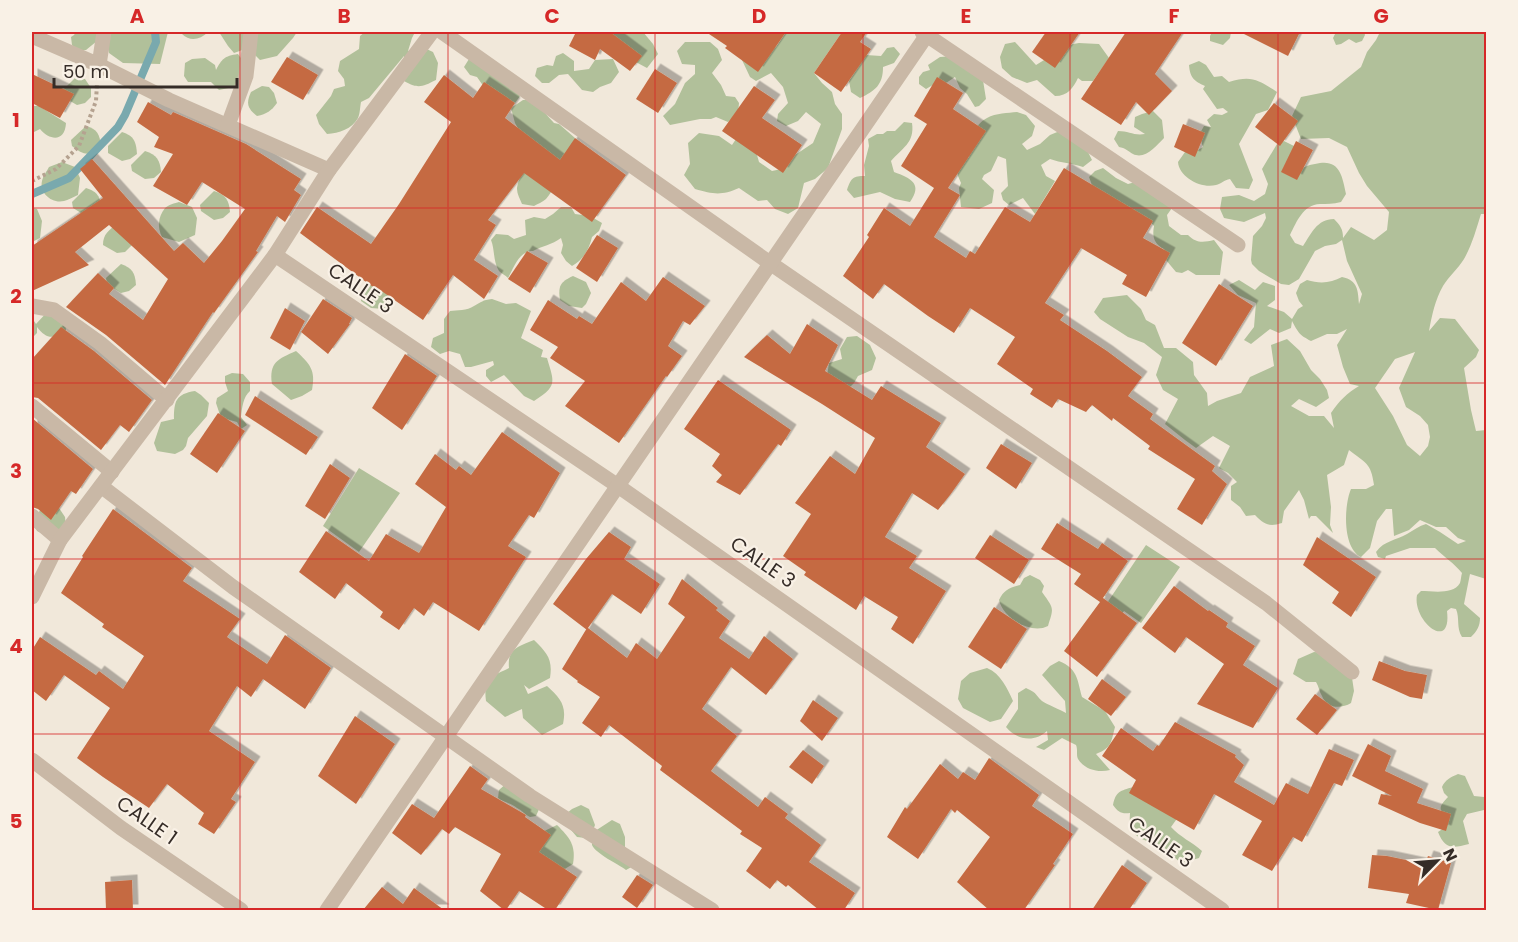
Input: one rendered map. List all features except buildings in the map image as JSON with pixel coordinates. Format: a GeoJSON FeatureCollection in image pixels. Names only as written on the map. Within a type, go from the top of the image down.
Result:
{"type":"FeatureCollection","features":[{"type":"Feature","properties":{"kind":"street"},"geometry":{"type":"LineString","coordinates":[[99,65],[104,32]]}},
{"type":"Feature","properties":{"kind":"street"},"geometry":{"type":"LineString","coordinates":[[228,125],[246,76],[251,32]]}},
{"type":"Feature","properties":{"kind":"street"},"geometry":{"type":"LineString","coordinates":[[32,597],[60,540],[275,255],[329,170],[432,32]]}},
{"type":"Feature","properties":{"kind":"street"},"geometry":{"type":"LineString","coordinates":[[442,32],[770,263],[1266,603],[1352,672]]}},
{"type":"Feature","properties":{"kind":"street"},"geometry":{"type":"LineString","coordinates":[[327,910],[926,33],[1238,245]]}},
{"type":"Feature","properties":{"kind":"street"},"geometry":{"type":"LineString","coordinates":[[32,36],[99,65],[169,100],[329,170]]}},
{"type":"Feature","properties":{"kind":"street","name":"CALLE 3"},"geometry":{"type":"LineString","coordinates":[[275,255],[618,486],[1222,910]]}},
{"type":"Feature","properties":{"kind":"street"},"geometry":{"type":"LineString","coordinates":[[32,306],[54,310],[100,343],[167,400]]}},
{"type":"Feature","properties":{"kind":"street"},"geometry":{"type":"LineString","coordinates":[[32,406],[112,472]]}},
{"type":"Feature","properties":{"kind":"street"},"geometry":{"type":"LineString","coordinates":[[101,486],[233,587],[530,796],[712,910]]}},
{"type":"Feature","properties":{"kind":"street"},"geometry":{"type":"LineString","coordinates":[[32,516],[60,540]]}},
{"type":"Feature","properties":{"kind":"street","name":"CALLE 1"},"geometry":{"type":"LineString","coordinates":[[32,760],[121,828],[241,910]]}},
{"type":"Feature","properties":{"kind":"path"},"geometry":{"type":"LineString","coordinates":[[32,181],[56,169],[79,146],[96,101],[99,65]]}},
{"type":"Feature","properties":{"kind":"green space"},"geometry":{"type":"Polygon","coordinates":[[[76,32],[99,32],[97,41],[86,50],[77,51],[72,45],[71,37],[76,32]]]}},
{"type":"Feature","properties":{"kind":"green space"},"geometry":{"type":"Polygon","coordinates":[[[104,32],[168,32],[160,64],[123,63],[109,53],[104,32]]]}},
{"type":"Feature","properties":{"kind":"green space"},"geometry":{"type":"Polygon","coordinates":[[[183,32],[208,32],[195,39],[185,37],[183,32]]]}},
{"type":"Feature","properties":{"kind":"green space"},"geometry":{"type":"Polygon","coordinates":[[[219,32],[297,32],[277,56],[260,60],[248,48],[234,53],[219,32]]]}},
{"type":"Feature","properties":{"kind":"green space"},"geometry":{"type":"Polygon","coordinates":[[[365,32],[415,32],[408,51],[420,46],[433,52],[438,63],[436,80],[420,86],[404,81],[404,56],[369,98],[361,102],[359,116],[355,122],[349,128],[327,134],[319,124],[316,115],[334,89],[345,86],[344,79],[338,71],[340,61],[359,49],[360,36],[365,32]]]}},
{"type":"Feature","properties":{"kind":"green space"},"geometry":{"type":"Polygon","coordinates":[[[604,32],[643,32],[658,54],[647,68],[602,38],[604,32]]]}},
{"type":"Feature","properties":{"kind":"green space"},"geometry":{"type":"Polygon","coordinates":[[[786,32],[842,32],[814,73],[832,92],[835,104],[842,114],[842,129],[828,168],[815,179],[804,183],[798,208],[788,214],[775,209],[767,200],[758,201],[739,188],[717,193],[695,189],[684,175],[690,164],[688,143],[699,133],[719,136],[732,145],[740,133],[768,138],[757,155],[759,162],[772,171],[786,168],[795,155],[813,143],[821,124],[806,112],[798,121],[786,126],[777,121],[778,114],[788,103],[783,87],[771,73],[756,81],[750,77],[742,60],[776,47],[786,32]]]}},
{"type":"Feature","properties":{"kind":"green space"},"geometry":{"type":"Polygon","coordinates":[[[1212,32],[1231,32],[1230,38],[1223,45],[1210,41],[1212,32]]]}},
{"type":"Feature","properties":{"kind":"green space"},"geometry":{"type":"Polygon","coordinates":[[[1336,32],[1364,32],[1365,35],[1362,41],[1356,43],[1349,39],[1336,45],[1333,38],[1336,32]]]}},
{"type":"Feature","properties":{"kind":"green space"},"geometry":{"type":"Polygon","coordinates":[[[1380,32],[1486,32],[1486,214],[1481,214],[1462,263],[1440,291],[1429,331],[1440,318],[1455,319],[1479,350],[1476,357],[1464,368],[1476,431],[1486,430],[1486,579],[1470,574],[1464,604],[1480,618],[1478,628],[1471,637],[1462,637],[1456,609],[1451,608],[1447,611],[1447,623],[1444,630],[1438,631],[1426,623],[1417,605],[1417,595],[1421,591],[1442,592],[1457,587],[1462,573],[1452,563],[1435,548],[1410,548],[1386,556],[1385,559],[1378,557],[1376,552],[1387,543],[1426,524],[1458,544],[1466,541],[1458,538],[1446,527],[1436,527],[1420,520],[1409,530],[1394,536],[1392,509],[1386,509],[1377,521],[1370,548],[1361,557],[1350,545],[1346,526],[1347,505],[1351,489],[1366,489],[1374,485],[1369,467],[1349,450],[1344,465],[1327,475],[1331,507],[1330,525],[1333,533],[1316,516],[1311,516],[1309,519],[1299,490],[1284,511],[1282,523],[1270,525],[1255,515],[1246,516],[1231,500],[1231,486],[1237,482],[1219,468],[1230,446],[1213,436],[1196,448],[1165,424],[1178,399],[1163,390],[1156,375],[1162,357],[1144,343],[1128,337],[1100,319],[1094,312],[1103,298],[1127,295],[1141,309],[1146,320],[1155,325],[1164,348],[1176,348],[1193,362],[1194,375],[1207,393],[1208,406],[1241,393],[1250,377],[1274,366],[1271,345],[1287,339],[1300,351],[1311,370],[1320,379],[1329,398],[1316,407],[1299,399],[1291,406],[1309,416],[1324,416],[1334,428],[1331,413],[1351,391],[1359,386],[1350,384],[1337,345],[1347,329],[1311,341],[1299,333],[1292,321],[1291,328],[1279,333],[1270,329],[1251,344],[1244,340],[1254,327],[1256,303],[1238,295],[1229,285],[1239,280],[1255,290],[1263,282],[1275,286],[1275,300],[1267,306],[1284,312],[1292,319],[1298,309],[1303,306],[1296,293],[1300,284],[1307,280],[1325,282],[1342,277],[1347,278],[1356,287],[1359,304],[1362,294],[1347,261],[1342,240],[1315,251],[1299,279],[1289,285],[1281,284],[1259,271],[1251,260],[1253,236],[1262,226],[1266,218],[1265,213],[1244,222],[1224,218],[1220,209],[1222,197],[1239,195],[1254,201],[1265,194],[1268,184],[1262,169],[1277,144],[1284,141],[1294,146],[1298,172],[1312,164],[1329,163],[1341,174],[1346,194],[1341,202],[1309,207],[1298,219],[1290,235],[1295,243],[1303,246],[1319,224],[1334,219],[1342,230],[1343,238],[1351,227],[1374,240],[1387,230],[1389,212],[1367,186],[1347,147],[1329,138],[1301,139],[1292,116],[1301,97],[1331,91],[1361,67],[1367,52],[1380,32]],[[1415,352],[1395,359],[1375,388],[1393,416],[1407,445],[1420,456],[1428,446],[1430,437],[1428,425],[1420,416],[1406,407],[1399,388],[1415,352]]]}},
{"type":"Feature","properties":{"kind":"green space"},"geometry":{"type":"Polygon","coordinates":[[[685,42],[710,42],[718,49],[722,60],[712,73],[726,96],[735,97],[739,103],[738,114],[728,122],[716,117],[670,125],[663,116],[675,104],[685,83],[695,74],[695,65],[682,64],[677,51],[685,42]]]}},
{"type":"Feature","properties":{"kind":"green space"},"geometry":{"type":"Polygon","coordinates":[[[1015,42],[1036,65],[1062,49],[1079,43],[1099,44],[1109,58],[1093,81],[1082,81],[1078,78],[1069,91],[1055,96],[1037,80],[1027,83],[1012,77],[1002,68],[1000,57],[1005,44],[1015,42]]]}},
{"type":"Feature","properties":{"kind":"green space"},"geometry":{"type":"Polygon","coordinates":[[[894,47],[900,54],[894,63],[883,67],[882,78],[877,87],[860,98],[851,92],[849,81],[866,55],[881,56],[887,48],[894,47]]]}},
{"type":"Feature","properties":{"kind":"green space"},"geometry":{"type":"Polygon","coordinates":[[[563,53],[574,61],[574,71],[589,69],[595,60],[613,59],[619,72],[611,83],[593,92],[582,90],[568,74],[559,75],[549,83],[542,83],[535,76],[537,68],[553,66],[556,56],[563,53]]]}},
{"type":"Feature","properties":{"kind":"green space"},"geometry":{"type":"Polygon","coordinates":[[[238,54],[245,64],[238,86],[219,90],[211,82],[188,82],[184,76],[185,63],[192,59],[205,58],[215,65],[216,70],[224,59],[238,54]]]}},
{"type":"Feature","properties":{"kind":"green space"},"geometry":{"type":"Polygon","coordinates":[[[954,56],[982,74],[986,99],[979,106],[975,107],[960,88],[955,77],[946,83],[938,82],[926,89],[919,84],[919,77],[923,72],[930,70],[928,65],[940,57],[954,56]]]}},
{"type":"Feature","properties":{"kind":"green space"},"geometry":{"type":"Polygon","coordinates":[[[469,59],[517,89],[520,96],[515,103],[484,87],[477,77],[470,75],[464,67],[469,59]]]}},
{"type":"Feature","properties":{"kind":"green space"},"geometry":{"type":"Polygon","coordinates":[[[1199,61],[1206,65],[1214,77],[1222,76],[1229,82],[1254,80],[1277,92],[1268,110],[1256,114],[1239,144],[1253,180],[1249,189],[1236,188],[1230,179],[1216,185],[1204,185],[1192,181],[1179,167],[1178,162],[1185,152],[1203,147],[1199,135],[1204,126],[1211,127],[1207,120],[1214,114],[1222,115],[1228,112],[1223,108],[1217,109],[1203,89],[1205,86],[1195,81],[1190,73],[1189,65],[1199,61]]]}},
{"type":"Feature","properties":{"kind":"green space"},"geometry":{"type":"Polygon","coordinates":[[[77,76],[85,79],[91,88],[91,97],[85,103],[77,105],[63,97],[63,90],[77,76]]]}},
{"type":"Feature","properties":{"kind":"green space"},"geometry":{"type":"Polygon","coordinates":[[[262,86],[269,87],[277,103],[268,112],[257,116],[249,108],[248,99],[251,92],[262,86]]]}},
{"type":"Feature","properties":{"kind":"green space"},"geometry":{"type":"Polygon","coordinates":[[[523,100],[533,100],[554,123],[559,124],[575,138],[567,162],[555,186],[546,199],[534,206],[522,204],[517,191],[530,150],[515,123],[511,108],[523,100]]]}},
{"type":"Feature","properties":{"kind":"green space"},"geometry":{"type":"Polygon","coordinates":[[[32,106],[39,106],[66,123],[63,134],[56,138],[48,136],[40,129],[32,132],[32,106]]]}},
{"type":"Feature","properties":{"kind":"green space"},"geometry":{"type":"Polygon","coordinates":[[[1153,111],[1162,120],[1164,138],[1142,155],[1133,154],[1119,147],[1114,139],[1118,131],[1145,134],[1134,127],[1135,117],[1153,111]]]}},
{"type":"Feature","properties":{"kind":"green space"},"geometry":{"type":"Polygon","coordinates":[[[1017,112],[1026,115],[1035,126],[1032,136],[1022,144],[1027,150],[1040,144],[1050,135],[1067,128],[1085,146],[1092,160],[1083,167],[1050,159],[1041,165],[1046,176],[1055,181],[1035,214],[1023,198],[1009,205],[1003,200],[1001,193],[1008,186],[1006,159],[998,156],[991,171],[982,179],[994,190],[992,203],[979,209],[961,207],[959,188],[961,183],[956,166],[969,157],[975,130],[982,121],[991,116],[1017,112]]]}},
{"type":"Feature","properties":{"kind":"green space"},"geometry":{"type":"Polygon","coordinates":[[[904,122],[912,123],[912,136],[907,145],[891,161],[894,172],[913,182],[914,196],[910,202],[895,199],[880,192],[854,198],[847,190],[853,179],[865,176],[864,165],[869,146],[868,139],[887,131],[895,131],[904,122]]]}},
{"type":"Feature","properties":{"kind":"green space"},"geometry":{"type":"Polygon","coordinates":[[[86,126],[99,135],[101,142],[101,147],[90,153],[83,153],[76,149],[72,146],[71,140],[86,126]]]}},
{"type":"Feature","properties":{"kind":"green space"},"geometry":{"type":"Polygon","coordinates":[[[122,132],[134,140],[137,154],[122,161],[108,153],[108,146],[122,132]]]}},
{"type":"Feature","properties":{"kind":"green space"},"geometry":{"type":"Polygon","coordinates":[[[145,151],[155,156],[160,164],[161,172],[154,178],[145,179],[132,171],[131,165],[145,151]]]}},
{"type":"Feature","properties":{"kind":"green space"},"geometry":{"type":"Polygon","coordinates":[[[62,162],[75,167],[80,178],[78,195],[66,201],[55,201],[47,197],[42,190],[42,181],[49,167],[62,162]]]}},
{"type":"Feature","properties":{"kind":"green space"},"geometry":{"type":"Polygon","coordinates":[[[1103,168],[1128,184],[1139,181],[1172,208],[1167,215],[1169,226],[1181,235],[1188,235],[1201,242],[1214,240],[1223,252],[1220,275],[1196,275],[1188,270],[1182,273],[1176,272],[1166,260],[1164,249],[1156,242],[1154,226],[1146,217],[1096,196],[1089,177],[1095,171],[1103,168]]]}},
{"type":"Feature","properties":{"kind":"green space"},"geometry":{"type":"Polygon","coordinates":[[[86,188],[98,195],[101,209],[86,216],[73,208],[72,202],[86,188]]]}},
{"type":"Feature","properties":{"kind":"green space"},"geometry":{"type":"Polygon","coordinates":[[[214,191],[226,198],[230,212],[223,218],[214,220],[201,211],[200,205],[214,191]]]}},
{"type":"Feature","properties":{"kind":"green space"},"geometry":{"type":"Polygon","coordinates":[[[179,202],[192,207],[197,218],[195,235],[179,242],[162,237],[159,226],[165,208],[179,202]]]}},
{"type":"Feature","properties":{"kind":"green space"},"geometry":{"type":"Polygon","coordinates":[[[561,207],[571,207],[575,214],[590,216],[602,223],[582,258],[572,266],[566,261],[561,253],[563,245],[561,238],[551,244],[524,253],[508,278],[499,271],[491,240],[496,234],[508,235],[514,239],[526,235],[525,220],[534,217],[545,219],[561,207]]]}},
{"type":"Feature","properties":{"kind":"green space"},"geometry":{"type":"Polygon","coordinates":[[[32,208],[37,209],[42,221],[40,238],[32,242],[32,208]]]}},
{"type":"Feature","properties":{"kind":"green space"},"geometry":{"type":"Polygon","coordinates":[[[117,224],[132,245],[125,252],[117,253],[103,245],[105,235],[117,224]]]}},
{"type":"Feature","properties":{"kind":"green space"},"geometry":{"type":"Polygon","coordinates":[[[121,264],[132,271],[136,285],[129,291],[121,293],[107,284],[106,278],[121,264]]]}},
{"type":"Feature","properties":{"kind":"green space"},"geometry":{"type":"Polygon","coordinates":[[[573,276],[586,282],[591,293],[582,308],[569,306],[560,300],[561,285],[573,276]]]}},
{"type":"Feature","properties":{"kind":"green space"},"geometry":{"type":"Polygon","coordinates":[[[375,278],[392,294],[384,309],[371,308],[361,301],[363,286],[375,278]]]}},
{"type":"Feature","properties":{"kind":"green space"},"geometry":{"type":"Polygon","coordinates":[[[492,299],[506,304],[516,303],[531,311],[521,338],[543,350],[541,357],[547,358],[552,378],[551,387],[534,401],[524,396],[504,375],[491,382],[486,376],[486,370],[494,365],[493,361],[465,367],[460,354],[449,351],[440,354],[431,347],[433,338],[444,333],[444,319],[450,311],[468,309],[492,299]]]}},
{"type":"Feature","properties":{"kind":"green space"},"geometry":{"type":"Polygon","coordinates":[[[50,309],[65,321],[66,330],[50,337],[37,327],[37,333],[32,338],[32,318],[36,324],[50,309]]]}},
{"type":"Feature","properties":{"kind":"green space"},"geometry":{"type":"Polygon","coordinates":[[[857,336],[870,345],[876,358],[872,370],[858,376],[848,389],[827,376],[829,363],[842,359],[840,349],[847,337],[857,336]]]}},
{"type":"Feature","properties":{"kind":"green space"},"geometry":{"type":"Polygon","coordinates":[[[296,351],[311,368],[313,383],[312,390],[291,400],[272,384],[271,377],[276,362],[296,351]]]}},
{"type":"Feature","properties":{"kind":"green space"},"geometry":{"type":"Polygon","coordinates":[[[232,373],[243,374],[250,382],[250,391],[244,399],[241,417],[247,425],[241,429],[237,422],[220,415],[216,403],[217,398],[228,391],[225,376],[232,373]]]}},
{"type":"Feature","properties":{"kind":"green space"},"geometry":{"type":"Polygon","coordinates":[[[195,391],[209,403],[207,416],[188,438],[183,450],[175,454],[157,451],[154,443],[161,422],[174,419],[177,399],[195,391]]]}},
{"type":"Feature","properties":{"kind":"green space"},"geometry":{"type":"Polygon","coordinates":[[[359,468],[400,493],[359,552],[323,526],[359,468]]]}},
{"type":"Feature","properties":{"kind":"green space"},"geometry":{"type":"Polygon","coordinates":[[[44,506],[59,508],[65,517],[66,527],[54,539],[37,531],[32,520],[44,506]]]}},
{"type":"Feature","properties":{"kind":"green space"},"geometry":{"type":"Polygon","coordinates":[[[1146,545],[1180,567],[1141,623],[1124,611],[1117,621],[1103,609],[1146,545]]]}},
{"type":"Feature","properties":{"kind":"green space"},"geometry":{"type":"Polygon","coordinates":[[[1030,575],[1040,580],[1044,586],[1042,592],[1052,608],[1048,626],[1041,628],[1026,626],[1012,619],[999,600],[1005,592],[1020,585],[1024,578],[1030,575]]]}},
{"type":"Feature","properties":{"kind":"green space"},"geometry":{"type":"Polygon","coordinates":[[[534,640],[548,657],[551,666],[550,678],[529,689],[524,685],[528,694],[547,686],[559,698],[564,712],[563,724],[542,735],[523,718],[522,709],[505,717],[486,701],[485,693],[490,679],[509,668],[512,652],[534,640]]]}},
{"type":"Feature","properties":{"kind":"green space"},"geometry":{"type":"Polygon","coordinates":[[[1314,652],[1330,653],[1351,671],[1354,691],[1351,703],[1339,707],[1331,706],[1324,700],[1316,682],[1306,682],[1293,674],[1298,659],[1314,652]]]}},
{"type":"Feature","properties":{"kind":"green space"},"geometry":{"type":"Polygon","coordinates":[[[1059,661],[1073,671],[1082,697],[1105,711],[1115,727],[1108,747],[1096,754],[1110,770],[1097,771],[1084,766],[1078,759],[1076,745],[1062,738],[1044,750],[1036,747],[1048,740],[1047,731],[1037,737],[1026,738],[1015,735],[1006,727],[1018,709],[1018,693],[1026,688],[1034,692],[1042,701],[1066,713],[1065,701],[1042,675],[1050,666],[1059,661]]]}},
{"type":"Feature","properties":{"kind":"green space"},"geometry":{"type":"Polygon","coordinates":[[[987,668],[1000,678],[1013,701],[1001,719],[990,722],[963,708],[958,699],[961,681],[970,673],[987,668]]]}},
{"type":"Feature","properties":{"kind":"green space"},"geometry":{"type":"Polygon","coordinates":[[[1458,774],[1465,776],[1474,796],[1484,797],[1486,807],[1484,810],[1467,814],[1463,821],[1469,844],[1454,847],[1447,845],[1438,832],[1444,828],[1445,818],[1441,807],[1448,797],[1442,787],[1448,779],[1458,774]]]}},
{"type":"Feature","properties":{"kind":"green space"},"geometry":{"type":"Polygon","coordinates":[[[509,781],[540,807],[536,816],[530,817],[498,798],[499,790],[509,781]]]}},
{"type":"Feature","properties":{"kind":"green space"},"geometry":{"type":"Polygon","coordinates":[[[1133,787],[1177,811],[1176,820],[1171,827],[1202,851],[1199,858],[1181,863],[1170,851],[1136,835],[1130,823],[1130,813],[1120,812],[1113,805],[1119,792],[1133,787]]]}},
{"type":"Feature","properties":{"kind":"green space"},"geometry":{"type":"Polygon","coordinates":[[[581,805],[589,809],[595,825],[592,833],[612,820],[620,824],[625,837],[625,847],[635,865],[626,870],[602,855],[592,845],[592,834],[586,838],[577,837],[566,824],[566,814],[581,805]]]}},
{"type":"Feature","properties":{"kind":"green space"},"geometry":{"type":"Polygon","coordinates":[[[557,825],[569,838],[574,852],[573,864],[563,870],[533,858],[538,834],[557,825]]]}},
{"type":"Feature","properties":{"kind":"waterway"},"geometry":{"type":"LineString","coordinates":[[32,194],[69,178],[118,127],[156,42],[155,32]]}}]}
